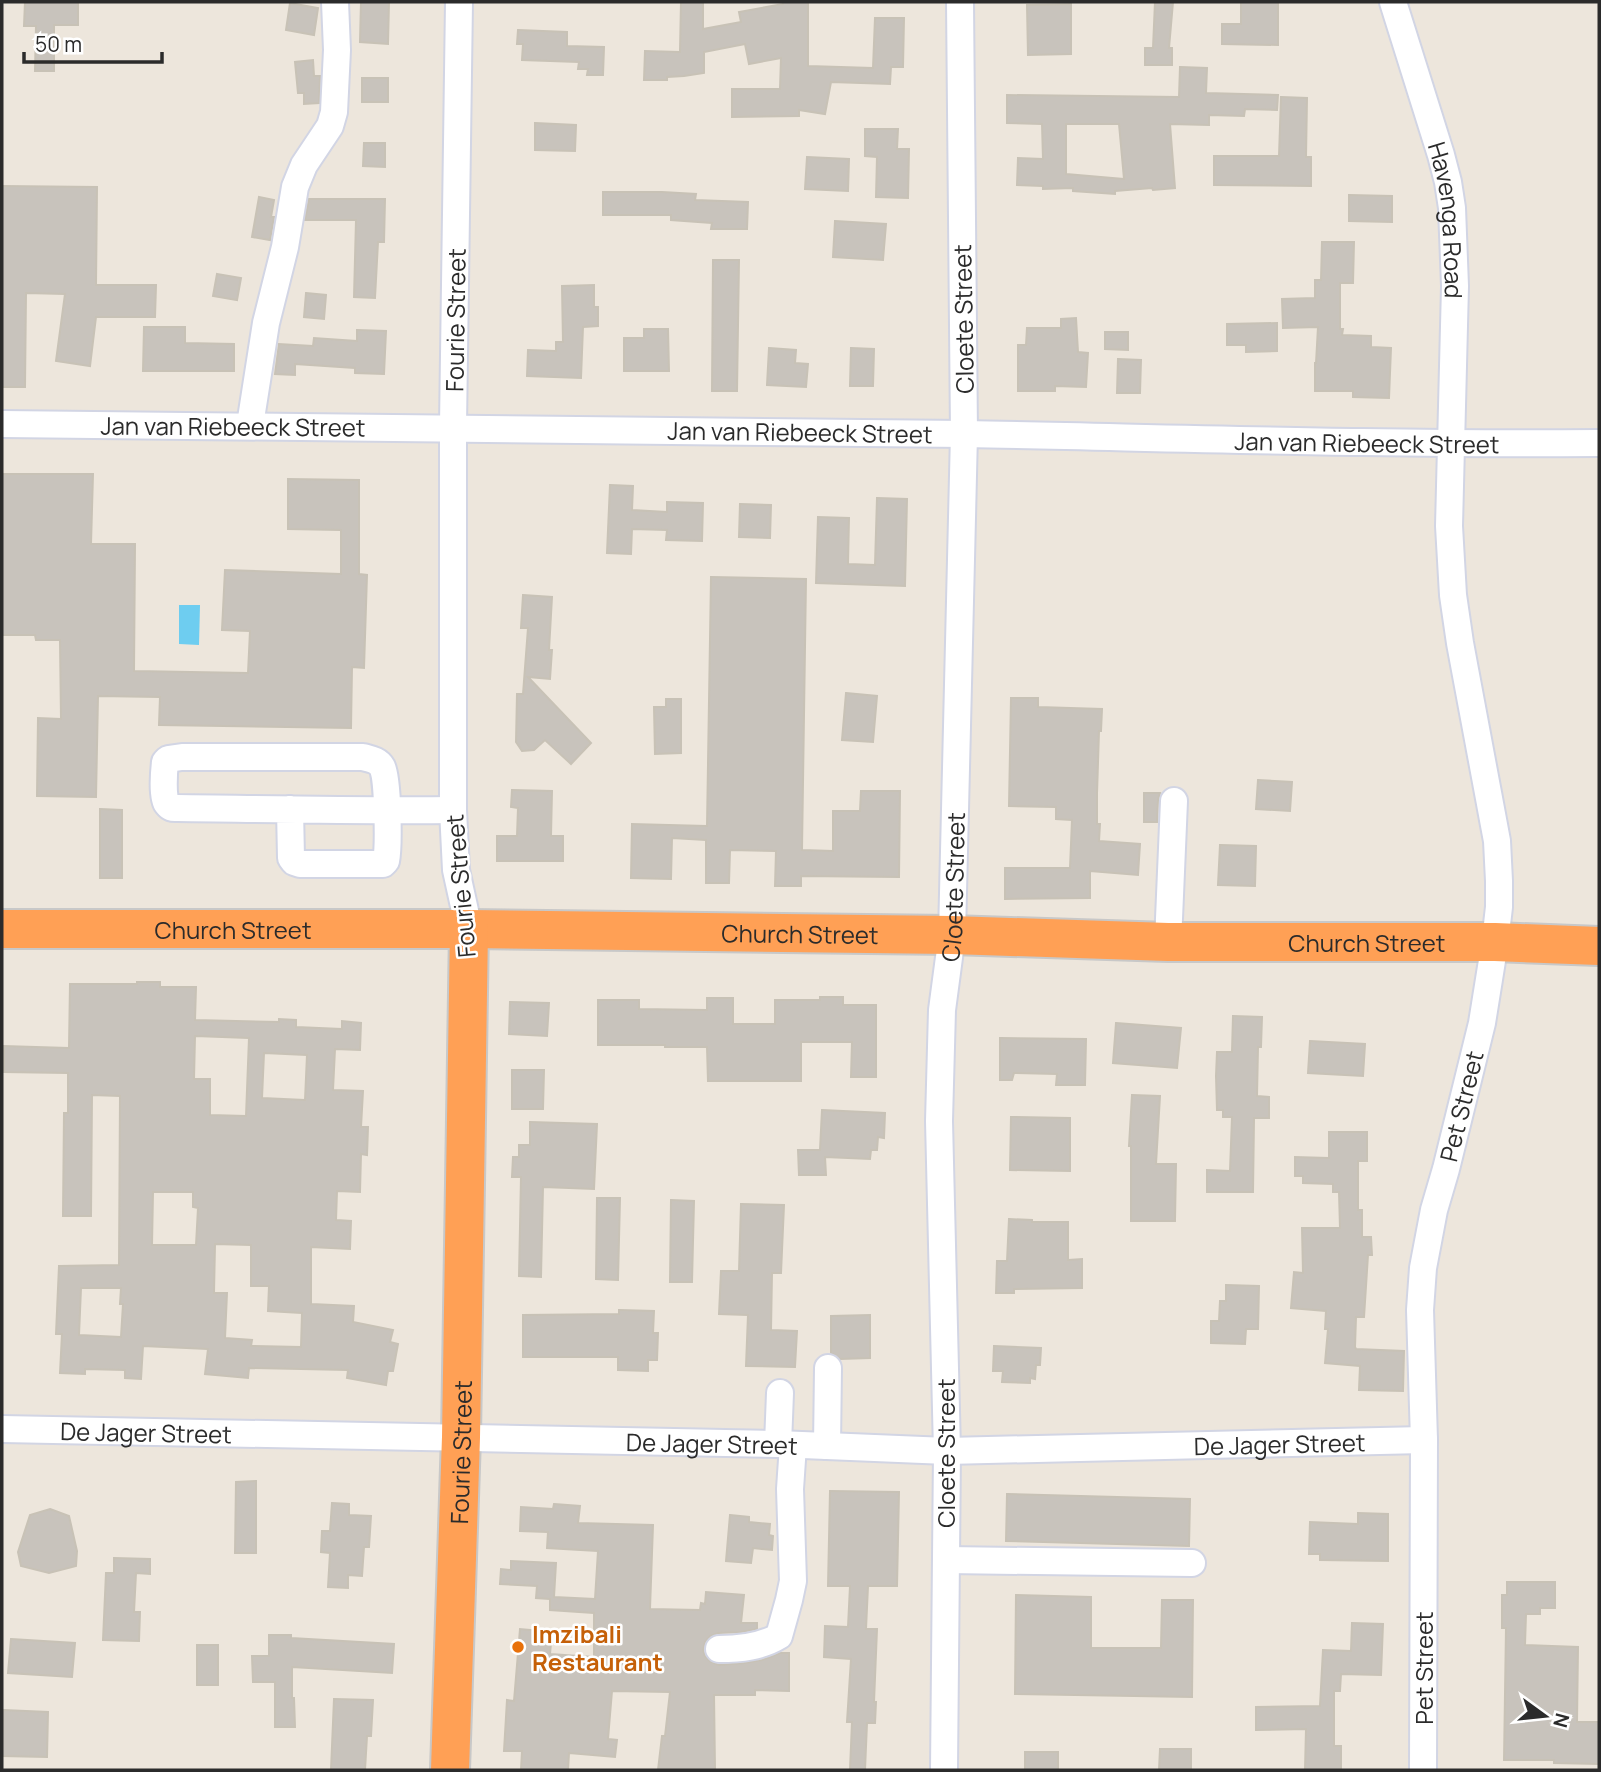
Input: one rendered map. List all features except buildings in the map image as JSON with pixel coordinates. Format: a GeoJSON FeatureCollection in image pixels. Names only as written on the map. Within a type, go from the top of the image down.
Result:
{"type":"FeatureCollection","features":[{"type":"Feature","properties":{"kind":"highway","name":"Church Street"},"geometry":{"type":"LineString","coordinates":[[2,929],[469,929],[952,934],[1168,942],[1495,942],[1599,946]]}},
{"type":"Feature","properties":{"kind":"highway","name":"Fourie Street"},"geometry":{"type":"LineString","coordinates":[[450,1770],[461,1437],[469,929]]}},
{"type":"Feature","properties":{"kind":"street"},"geometry":{"type":"LineString","coordinates":[[250,425],[266,323],[285,247],[295,187],[304,165],[330,125],[334,113],[337,50],[335,2]]}},
{"type":"Feature","properties":{"kind":"street","name":"Fourie Street"},"geometry":{"type":"LineString","coordinates":[[458,2],[453,426],[453,810],[456,870],[469,929]]}},
{"type":"Feature","properties":{"kind":"street","name":"Cloete Street"},"geometry":{"type":"LineString","coordinates":[[944,1770],[947,1451],[939,1121],[942,1010],[952,934],[964,434],[960,2]]}},
{"type":"Feature","properties":{"kind":"street","name":"Havenga Road"},"geometry":{"type":"LineString","coordinates":[[1393,2],[1441,155],[1452,208],[1455,286],[1451,444]]}},
{"type":"Feature","properties":{"kind":"street","name":"Jan van Riebeeck Street"},"geometry":{"type":"LineString","coordinates":[[2,424],[453,426],[1451,444],[1599,443]]}},
{"type":"Feature","properties":{"kind":"street","name":"Pet Street"},"geometry":{"type":"LineString","coordinates":[[1423,1770],[1424,1440],[1420,1310],[1423,1268],[1434,1210],[1482,1023],[1499,907],[1497,841],[1461,653],[1453,595],[1449,526],[1451,444]]}},
{"type":"Feature","properties":{"kind":"street"},"geometry":{"type":"LineString","coordinates":[[290,810],[290,858],[294,862],[385,863],[387,811],[383,768],[375,761],[363,757],[182,757],[165,762],[166,804],[173,808],[387,811],[453,810]]}},
{"type":"Feature","properties":{"kind":"street"},"geometry":{"type":"LineString","coordinates":[[1168,942],[1174,801]]}},
{"type":"Feature","properties":{"kind":"street"},"geometry":{"type":"LineString","coordinates":[[827,1446],[828,1368]]}},
{"type":"Feature","properties":{"kind":"street"},"geometry":{"type":"LineString","coordinates":[[719,1649],[740,1649],[768,1643],[779,1636],[789,1600],[793,1581],[790,1489],[780,1393]]}},
{"type":"Feature","properties":{"kind":"street","name":"De Jager Street"},"geometry":{"type":"LineString","coordinates":[[2,1429],[785,1444],[947,1451],[1424,1440]]}},
{"type":"Feature","properties":{"kind":"street"},"geometry":{"type":"LineString","coordinates":[[946,1560],[1192,1563]]}},
{"type":"Feature","properties":{"kind":"water"},"geometry":{"type":"Polygon","coordinates":[[[179,605],[200,605],[199,645],[179,644],[179,605]]]}},
{"type":"Feature","properties":{"kind":"place","name":"Imzibali Restaurant"},"geometry":{"type":"Point","coordinates":[518,1647]}}]}
